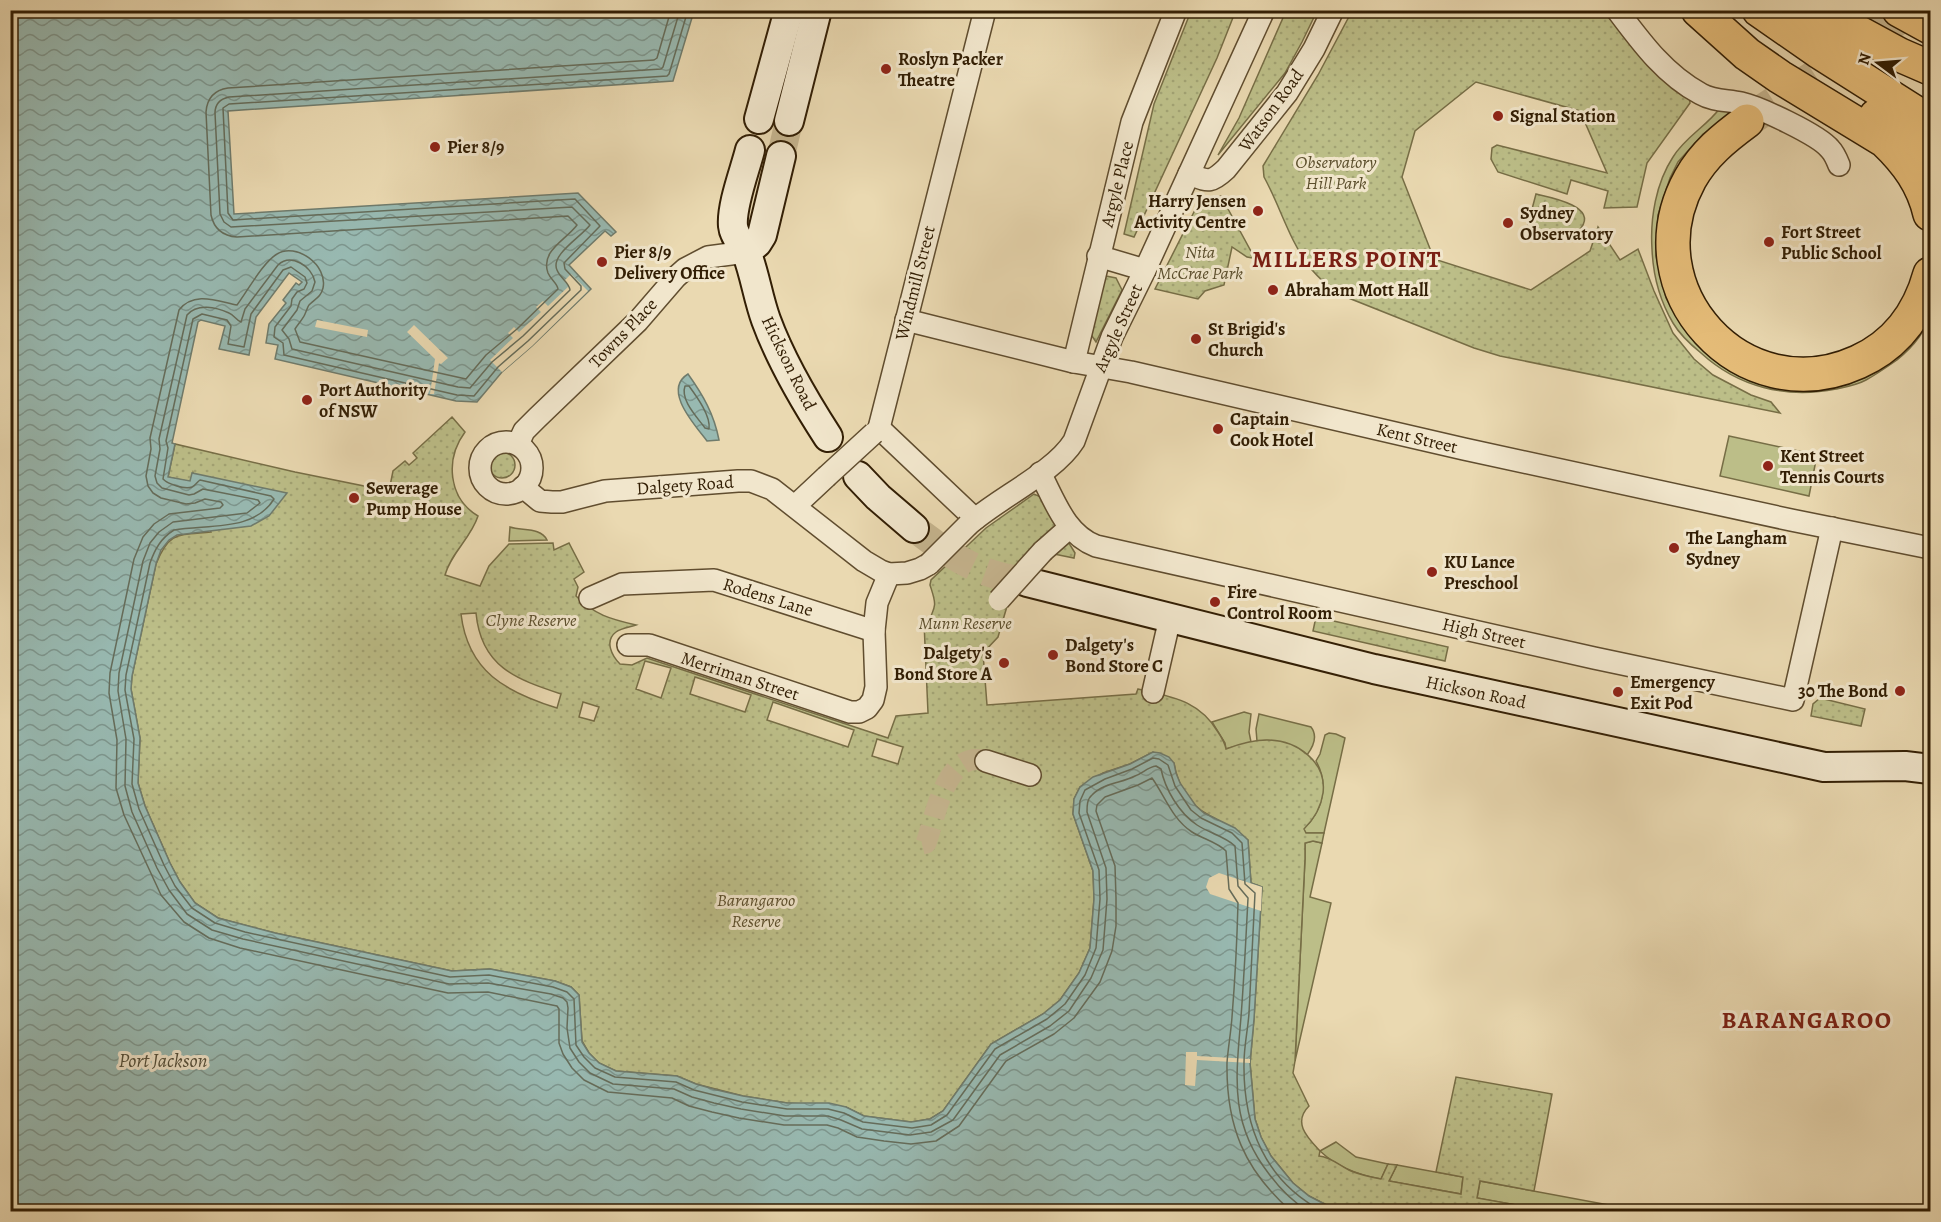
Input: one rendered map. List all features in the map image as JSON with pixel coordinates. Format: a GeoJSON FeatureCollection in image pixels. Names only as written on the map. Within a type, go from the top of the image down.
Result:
{"type":"FeatureCollection","features":[{"type":"Feature","properties":{"kind":"highway"},"geometry":{"type":"LineString","coordinates":[[1759,10],[1818,51],[1930,122]]}},
{"type":"Feature","properties":{"kind":"highway"},"geometry":{"type":"LineString","coordinates":[[1801,10],[1930,96]]}},
{"type":"Feature","properties":{"kind":"highway"},"geometry":{"type":"LineString","coordinates":[[1818,10],[1900,56],[1930,68]]}},
{"type":"Feature","properties":{"kind":"highway"},"geometry":{"type":"LineString","coordinates":[[1853,10],[1930,59]]}},
{"type":"Feature","properties":{"kind":"highway"},"geometry":{"type":"LineString","coordinates":[[1899,10],[1930,27]]}},
{"type":"Feature","properties":{"kind":"highway"},"geometry":{"type":"LineString","coordinates":[[1709,20],[1790,71],[1886,121],[1930,148]]}},
{"type":"Feature","properties":{"kind":"highway"},"geometry":{"type":"LineString","coordinates":[[1709,20],[1747,54],[1780,77],[1885,141],[1915,175],[1924,192],[1930,214]]}},
{"type":"Feature","properties":{"kind":"highway"},"geometry":{"type":"LineString","coordinates":[[1747,121],[1725,136],[1699,165],[1682,199],[1673,236],[1674,266],[1683,295],[1699,322],[1719,343],[1733,354],[1755,365],[1778,372],[1812,374],[1840,369],[1869,357],[1896,337],[1918,308],[1930,274]]}},
{"type":"Feature","properties":{"kind":"street"},"geometry":{"type":"LineString","coordinates":[[759,119],[789,10]]}},
{"type":"Feature","properties":{"kind":"street"},"geometry":{"type":"LineString","coordinates":[[789,121],[817,10]]}},
{"type":"Feature","properties":{"kind":"street","name":"Windmill Street"},"geometry":{"type":"LineString","coordinates":[[876,431],[985,10]]}},
{"type":"Feature","properties":{"kind":"street","name":"Argyle Place"},"geometry":{"type":"LineString","coordinates":[[1074,362],[1132,122],[1176,10]]}},
{"type":"Feature","properties":{"kind":"street","name":"Argyle Street"},"geometry":{"type":"LineString","coordinates":[[889,574],[913,572],[929,564],[971,522],[1055,462],[1069,449],[1074,441],[1112,337],[1145,270],[1263,10]]}},
{"type":"Feature","properties":{"kind":"street","name":"Watson Road"},"geometry":{"type":"LineString","coordinates":[[1189,174],[1209,181],[1227,169],[1287,93],[1314,49],[1333,10]]}},
{"type":"Feature","properties":{"kind":"street"},"geometry":{"type":"LineString","coordinates":[[1617,10],[1654,58],[1694,90],[1710,98],[1753,106],[1792,125],[1830,148],[1839,165]]}},
{"type":"Feature","properties":{"kind":"street","name":"Hickson Road"},"geometry":{"type":"LineString","coordinates":[[750,150],[733,215],[733,228],[746,252],[774,340],[828,437]]}},
{"type":"Feature","properties":{"kind":"street"},"geometry":{"type":"LineString","coordinates":[[746,252],[757,243],[762,235],[781,156]]}},
{"type":"Feature","properties":{"kind":"street","name":"Towns Place"},"geometry":{"type":"LineString","coordinates":[[518,444],[524,431],[638,321],[685,269],[708,257],[746,252]]}},
{"type":"Feature","properties":{"kind":"street"},"geometry":{"type":"LineString","coordinates":[[1098,256],[1145,270]]}},
{"type":"Feature","properties":{"kind":"street","name":"Kent Street"},"geometry":{"type":"LineString","coordinates":[[906,321],[1074,362],[1131,372],[1464,449],[1930,548]]}},
{"type":"Feature","properties":{"kind":"street"},"geometry":{"type":"LineString","coordinates":[[795,507],[876,431],[971,522]]}},
{"type":"Feature","properties":{"kind":"street"},"geometry":{"type":"LineString","coordinates":[[501,442],[518,444],[524,449],[532,464],[532,473],[523,487],[511,493],[496,492],[490,487],[481,473],[483,457],[487,450],[501,442]]}},
{"type":"Feature","properties":{"kind":"street","name":"High Street"},"geometry":{"type":"LineString","coordinates":[[1040,473],[1069,528],[1084,542],[1096,546],[1594,658],[1793,700],[1832,528]]}},
{"type":"Feature","properties":{"kind":"street"},"geometry":{"type":"LineString","coordinates":[[858,476],[914,528]]}},
{"type":"Feature","properties":{"kind":"street","name":"Dalgety Road"},"geometry":{"type":"LineString","coordinates":[[523,487],[540,501],[562,502],[604,491],[751,481],[772,489],[872,567],[889,574]]}},
{"type":"Feature","properties":{"kind":"street"},"geometry":{"type":"LineString","coordinates":[[999,600],[1043,551],[1069,528]]}},
{"type":"Feature","properties":{"kind":"street"},"geometry":{"type":"LineString","coordinates":[[874,631],[877,603],[889,574]]}},
{"type":"Feature","properties":{"kind":"street","name":"Rodens Lane"},"geometry":{"type":"LineString","coordinates":[[590,598],[622,584],[714,580],[874,631]]}},
{"type":"Feature","properties":{"kind":"street","name":"Hickson Road"},"geometry":{"type":"LineString","coordinates":[[1027,582],[1405,676],[1824,767],[1905,766],[1930,769]]}},
{"type":"Feature","properties":{"kind":"street"},"geometry":{"type":"LineString","coordinates":[[1153,692],[1170,618]]}},
{"type":"Feature","properties":{"kind":"street","name":"Merriman Street"},"geometry":{"type":"LineString","coordinates":[[628,645],[649,645],[850,712],[859,712],[867,708],[873,700],[876,687],[874,631]]}},
{"type":"Feature","properties":{"kind":"street"},"geometry":{"type":"LineString","coordinates":[[986,762],[1030,775]]}},
{"type":"Feature","properties":{"kind":"green space"},"geometry":{"type":"Polygon","coordinates":[[[1191,11],[1233,11],[1234,15],[1217,58],[1134,237],[1124,234],[1154,104],[1191,11]]]}},
{"type":"Feature","properties":{"kind":"green space"},"geometry":{"type":"Polygon","coordinates":[[[1286,11],[1317,11],[1285,73],[1218,155],[1239,118],[1286,11]]]}},
{"type":"Feature","properties":{"kind":"green space","name":"Observatory Hill Park"},"geometry":{"type":"Polygon","coordinates":[[[1352,11],[1609,11],[1689,95],[1690,103],[1647,163],[1637,207],[1604,208],[1608,191],[1571,180],[1567,194],[1498,172],[1491,159],[1492,148],[1497,145],[1607,173],[1580,111],[1476,82],[1415,131],[1402,177],[1434,259],[1531,290],[1590,251],[1598,227],[1620,260],[1638,249],[1673,333],[1694,359],[1713,375],[1751,395],[1771,402],[1780,413],[1500,356],[1474,348],[1336,293],[1321,280],[1302,256],[1290,234],[1264,177],[1263,166],[1318,75],[1352,11]]]}},
{"type":"Feature","properties":{"kind":"green space"},"geometry":{"type":"Polygon","coordinates":[[[1720,108],[1728,108],[1733,113],[1703,134],[1678,162],[1670,178],[1658,215],[1656,256],[1666,298],[1676,316],[1696,341],[1712,356],[1735,371],[1778,387],[1799,389],[1819,388],[1862,378],[1930,309],[1924,330],[1914,344],[1897,360],[1866,380],[1855,385],[1817,392],[1764,388],[1715,365],[1686,339],[1668,315],[1658,287],[1653,258],[1652,225],[1658,189],[1667,167],[1678,150],[1720,108]]]}},
{"type":"Feature","properties":{"kind":"green space"},"geometry":{"type":"Polygon","coordinates":[[[1536,194],[1560,200],[1578,208],[1584,220],[1581,228],[1574,234],[1564,236],[1527,228],[1536,194]]]}},
{"type":"Feature","properties":{"kind":"green space","name":"Nita McCrae Park"},"geometry":{"type":"Polygon","coordinates":[[[1221,196],[1253,258],[1247,257],[1232,247],[1224,285],[1205,291],[1198,299],[1155,289],[1197,206],[1221,196]]]}},
{"type":"Feature","properties":{"kind":"green space"},"geometry":{"type":"Polygon","coordinates":[[[1106,276],[1116,278],[1122,290],[1096,342],[1088,330],[1103,278],[1106,276]]]}},
{"type":"Feature","properties":{"kind":"green space","name":"Barangaroo Reserve"},"geometry":{"type":"Polygon","coordinates":[[[452,417],[465,432],[454,454],[453,477],[460,499],[478,516],[445,575],[480,586],[489,566],[509,544],[553,543],[554,550],[569,543],[584,572],[574,579],[578,587],[576,596],[603,615],[636,625],[618,631],[610,640],[612,653],[620,664],[632,665],[647,658],[888,738],[896,716],[928,713],[924,622],[928,623],[934,607],[931,580],[986,528],[1034,494],[1041,497],[1075,553],[1074,558],[1054,554],[1008,603],[998,637],[983,653],[987,705],[1136,694],[1138,689],[1193,706],[1211,721],[1226,749],[1267,740],[1289,744],[1308,755],[1320,772],[1323,793],[1321,804],[1304,829],[1306,833],[1324,833],[1322,843],[1313,841],[1305,843],[1293,1073],[1309,1106],[1302,1118],[1304,1130],[1320,1151],[1319,1156],[1351,1171],[1381,1179],[1388,1164],[1397,1165],[1389,1181],[1461,1194],[1463,1177],[1436,1172],[1456,1077],[1552,1094],[1534,1191],[1480,1181],[1477,1198],[1549,1211],[1338,1211],[1309,1196],[1293,1183],[1271,1156],[1255,1119],[1250,1063],[1262,887],[1251,883],[1248,840],[1195,805],[1181,785],[1174,763],[1153,752],[1130,764],[1103,773],[1080,787],[1074,799],[1073,814],[1093,871],[1094,899],[1090,948],[1079,973],[1060,1000],[1043,1014],[991,1044],[943,1111],[930,1119],[911,1122],[864,1116],[846,1107],[787,1103],[743,1096],[696,1084],[677,1076],[616,1071],[599,1063],[582,1041],[579,995],[571,987],[555,981],[490,969],[452,971],[275,933],[218,918],[195,903],[170,863],[145,806],[138,783],[140,738],[131,689],[156,564],[161,553],[170,540],[176,537],[211,532],[193,473],[191,482],[168,477],[175,444],[389,491],[393,471],[405,461],[409,465],[417,458],[413,453],[452,417]],[[476,613],[461,614],[465,634],[472,651],[492,677],[521,695],[557,708],[561,694],[529,683],[503,668],[485,646],[479,631],[476,613]],[[645,661],[636,689],[661,698],[671,668],[645,661]],[[695,677],[690,694],[745,712],[751,695],[695,677]],[[583,702],[579,717],[594,721],[599,707],[583,702]],[[773,702],[767,720],[848,747],[854,730],[773,702]],[[877,739],[872,756],[898,764],[903,747],[877,739]]]}},
{"type":"Feature","properties":{"kind":"green space","name":"Kent Street Tennis Courts"},"geometry":{"type":"Polygon","coordinates":[[[1729,436],[1817,455],[1809,496],[1720,476],[1729,436]]]}},
{"type":"Feature","properties":{"kind":"green space"},"geometry":{"type":"Polygon","coordinates":[[[502,452],[511,456],[515,465],[511,474],[502,478],[493,474],[489,465],[493,456],[502,452]]]}},
{"type":"Feature","properties":{"kind":"green space"},"geometry":{"type":"Polygon","coordinates":[[[510,527],[536,531],[547,540],[509,541],[510,527]]]}},
{"type":"Feature","properties":{"kind":"green space"},"geometry":{"type":"Polygon","coordinates":[[[1316,617],[1448,647],[1445,661],[1313,631],[1316,617]]]}},
{"type":"Feature","properties":{"kind":"green space"},"geometry":{"type":"Polygon","coordinates":[[[1820,698],[1865,709],[1861,726],[1811,716],[1813,704],[1820,698]]]}},
{"type":"Feature","properties":{"kind":"green space"},"geometry":{"type":"Polygon","coordinates":[[[1244,712],[1251,714],[1249,732],[1251,742],[1226,749],[1225,743],[1212,722],[1244,712]]]}},
{"type":"Feature","properties":{"kind":"green space"},"geometry":{"type":"Polygon","coordinates":[[[1259,714],[1311,727],[1314,741],[1307,755],[1283,743],[1257,741],[1256,729],[1259,714]]]}},
{"type":"Feature","properties":{"kind":"green space"},"geometry":{"type":"Polygon","coordinates":[[[1329,733],[1345,738],[1324,833],[1306,833],[1303,829],[1315,814],[1322,797],[1322,779],[1316,761],[1325,735],[1329,733]]]}},
{"type":"Feature","properties":{"kind":"green space"},"geometry":{"type":"Polygon","coordinates":[[[1313,841],[1322,843],[1310,897],[1331,903],[1295,1061],[1305,843],[1313,841]]]}},
{"type":"Feature","properties":{"kind":"green space"},"geometry":{"type":"Polygon","coordinates":[[[1336,1142],[1356,1157],[1388,1164],[1381,1179],[1348,1170],[1333,1162],[1320,1151],[1336,1142]]]}},
{"type":"Feature","properties":{"kind":"green space"},"geometry":{"type":"Polygon","coordinates":[[[1397,1165],[1463,1177],[1461,1194],[1389,1181],[1397,1165]]]}},
{"type":"Feature","properties":{"kind":"green space"},"geometry":{"type":"Polygon","coordinates":[[[1480,1181],[1641,1211],[1549,1211],[1477,1198],[1480,1181]]]}},
{"type":"Feature","properties":{"kind":"water","name":"Port Jackson"},"geometry":{"type":"Polygon","coordinates":[[[10,11],[694,11],[673,81],[228,111],[234,214],[578,193],[616,232],[611,236],[605,231],[569,265],[591,289],[502,372],[477,402],[456,401],[275,359],[278,345],[266,343],[269,324],[286,303],[283,300],[296,283],[299,285],[302,282],[289,273],[256,317],[249,355],[219,349],[225,326],[201,320],[198,322],[172,443],[175,444],[168,477],[190,481],[192,473],[287,493],[269,516],[251,526],[177,535],[169,540],[161,550],[156,564],[132,676],[131,689],[140,738],[138,783],[145,806],[170,863],[195,903],[218,918],[275,933],[452,971],[490,969],[555,981],[571,987],[579,995],[582,1042],[599,1063],[616,1071],[677,1076],[696,1084],[743,1096],[787,1103],[829,1103],[846,1107],[864,1116],[911,1122],[930,1119],[943,1111],[991,1044],[1043,1014],[1060,1000],[1079,973],[1090,948],[1094,899],[1093,871],[1073,814],[1074,799],[1080,787],[1093,777],[1130,764],[1153,752],[1160,753],[1169,757],[1174,763],[1180,783],[1196,806],[1204,813],[1235,828],[1248,840],[1251,883],[1262,887],[1250,1063],[1255,1119],[1271,1156],[1293,1183],[1309,1196],[1338,1211],[11,1211],[10,11]]]}},
{"type":"Feature","properties":{"kind":"water"},"geometry":{"type":"Polygon","coordinates":[[[688,374],[707,405],[719,440],[707,441],[683,408],[678,389],[681,381],[688,374]]]}},
{"type":"Feature","properties":{"kind":"pier"},"geometry":{"type":"Polygon","coordinates":[[[571,274],[588,291],[502,372],[490,360],[513,338],[508,333],[514,327],[519,332],[541,312],[536,307],[543,301],[548,306],[569,286],[564,281],[571,274]]]}},
{"type":"Feature","properties":{"kind":"pier"},"geometry":{"type":"Polygon","coordinates":[[[317,320],[368,330],[367,337],[315,327],[317,320]]]}},
{"type":"Feature","properties":{"kind":"pier"},"geometry":{"type":"Polygon","coordinates":[[[414,325],[448,358],[441,364],[439,363],[434,394],[430,394],[435,359],[407,332],[414,325]]]}},
{"type":"Feature","properties":{"kind":"pier"},"geometry":{"type":"Polygon","coordinates":[[[1219,873],[1262,887],[1261,911],[1210,894],[1206,887],[1209,878],[1219,873]]]}},
{"type":"Feature","properties":{"kind":"pier"},"geometry":{"type":"Polygon","coordinates":[[[1186,1052],[1197,1052],[1197,1056],[1250,1059],[1250,1063],[1197,1060],[1195,1086],[1185,1085],[1186,1052]]]}},
{"type":"Feature","properties":{"kind":"tunnel"},"geometry":{"type":"LineString","coordinates":[[1747,121],[1843,58],[1910,10]]}},
{"type":"Feature","properties":{"kind":"tunnel"},"geometry":{"type":"LineString","coordinates":[[781,156],[789,121]]}},
{"type":"Feature","properties":{"kind":"tunnel"},"geometry":{"type":"LineString","coordinates":[[914,528],[972,566],[992,574],[1027,582]]}},
{"type":"Feature","properties":{"kind":"tunnel"},"geometry":{"type":"LineString","coordinates":[[922,844],[926,843],[939,802],[952,774],[961,765],[972,760],[986,761]]}},
{"type":"Feature","properties":{"kind":"place","name":"Roslyn Packer Theatre"},"geometry":{"type":"Point","coordinates":[886,69]}},
{"type":"Feature","properties":{"kind":"place","name":"Signal Station"},"geometry":{"type":"Point","coordinates":[1498,116]}},
{"type":"Feature","properties":{"kind":"place","name":"Pier 8/9"},"geometry":{"type":"Point","coordinates":[435,147]}},
{"type":"Feature","properties":{"kind":"place","name":"Harry Jensen Activity Centre"},"geometry":{"type":"Point","coordinates":[1258,211]}},
{"type":"Feature","properties":{"kind":"place","name":"Sydney Observatory"},"geometry":{"type":"Point","coordinates":[1508,223]}},
{"type":"Feature","properties":{"kind":"place","name":"Fort Street Public School"},"geometry":{"type":"Point","coordinates":[1769,242]}},
{"type":"Feature","properties":{"kind":"place","name":"Pier 8/9 Delivery Office"},"geometry":{"type":"Point","coordinates":[602,262]}},
{"type":"Feature","properties":{"kind":"place","name":"Abraham Mott Hall"},"geometry":{"type":"Point","coordinates":[1273,290]}},
{"type":"Feature","properties":{"kind":"place","name":"St Brigid's Church"},"geometry":{"type":"Point","coordinates":[1196,339]}},
{"type":"Feature","properties":{"kind":"place","name":"Port Authority of NSW"},"geometry":{"type":"Point","coordinates":[307,400]}},
{"type":"Feature","properties":{"kind":"place","name":"Captain Cook Hotel"},"geometry":{"type":"Point","coordinates":[1218,429]}},
{"type":"Feature","properties":{"kind":"place","name":"Kent Street Tennis Courts"},"geometry":{"type":"Point","coordinates":[1768,466]}},
{"type":"Feature","properties":{"kind":"place","name":"Sewerage Pump House"},"geometry":{"type":"Point","coordinates":[354,498]}},
{"type":"Feature","properties":{"kind":"place","name":"The Langham Sydney"},"geometry":{"type":"Point","coordinates":[1674,548]}},
{"type":"Feature","properties":{"kind":"place","name":"KU Lance Preschool"},"geometry":{"type":"Point","coordinates":[1432,572]}},
{"type":"Feature","properties":{"kind":"place","name":"Fire Control Room"},"geometry":{"type":"Point","coordinates":[1215,602]}},
{"type":"Feature","properties":{"kind":"place","name":"Dalgety's Bond Store C"},"geometry":{"type":"Point","coordinates":[1053,655]}},
{"type":"Feature","properties":{"kind":"place","name":"Dalgety's Bond Store A"},"geometry":{"type":"Point","coordinates":[1004,663]}},
{"type":"Feature","properties":{"kind":"place","name":"30 The Bond"},"geometry":{"type":"Point","coordinates":[1900,691]}},
{"type":"Feature","properties":{"kind":"place","name":"Emergency Exit Pod"},"geometry":{"type":"Point","coordinates":[1618,692]}},
{"type":"Feature","properties":{"kind":"district","name":"MILLERS POINT"},"geometry":{"type":"Point","coordinates":[1347,259]}},
{"type":"Feature","properties":{"kind":"district","name":"BARANGAROO"},"geometry":{"type":"Point","coordinates":[1807,1020]}},
{"type":"Feature","properties":{"kind":"park label","name":"Clyne Reserve"},"geometry":{"type":"Point","coordinates":[531,620]}},
{"type":"Feature","properties":{"kind":"park label","name":"Munn Reserve"},"geometry":{"type":"Point","coordinates":[965,623]}}]}
